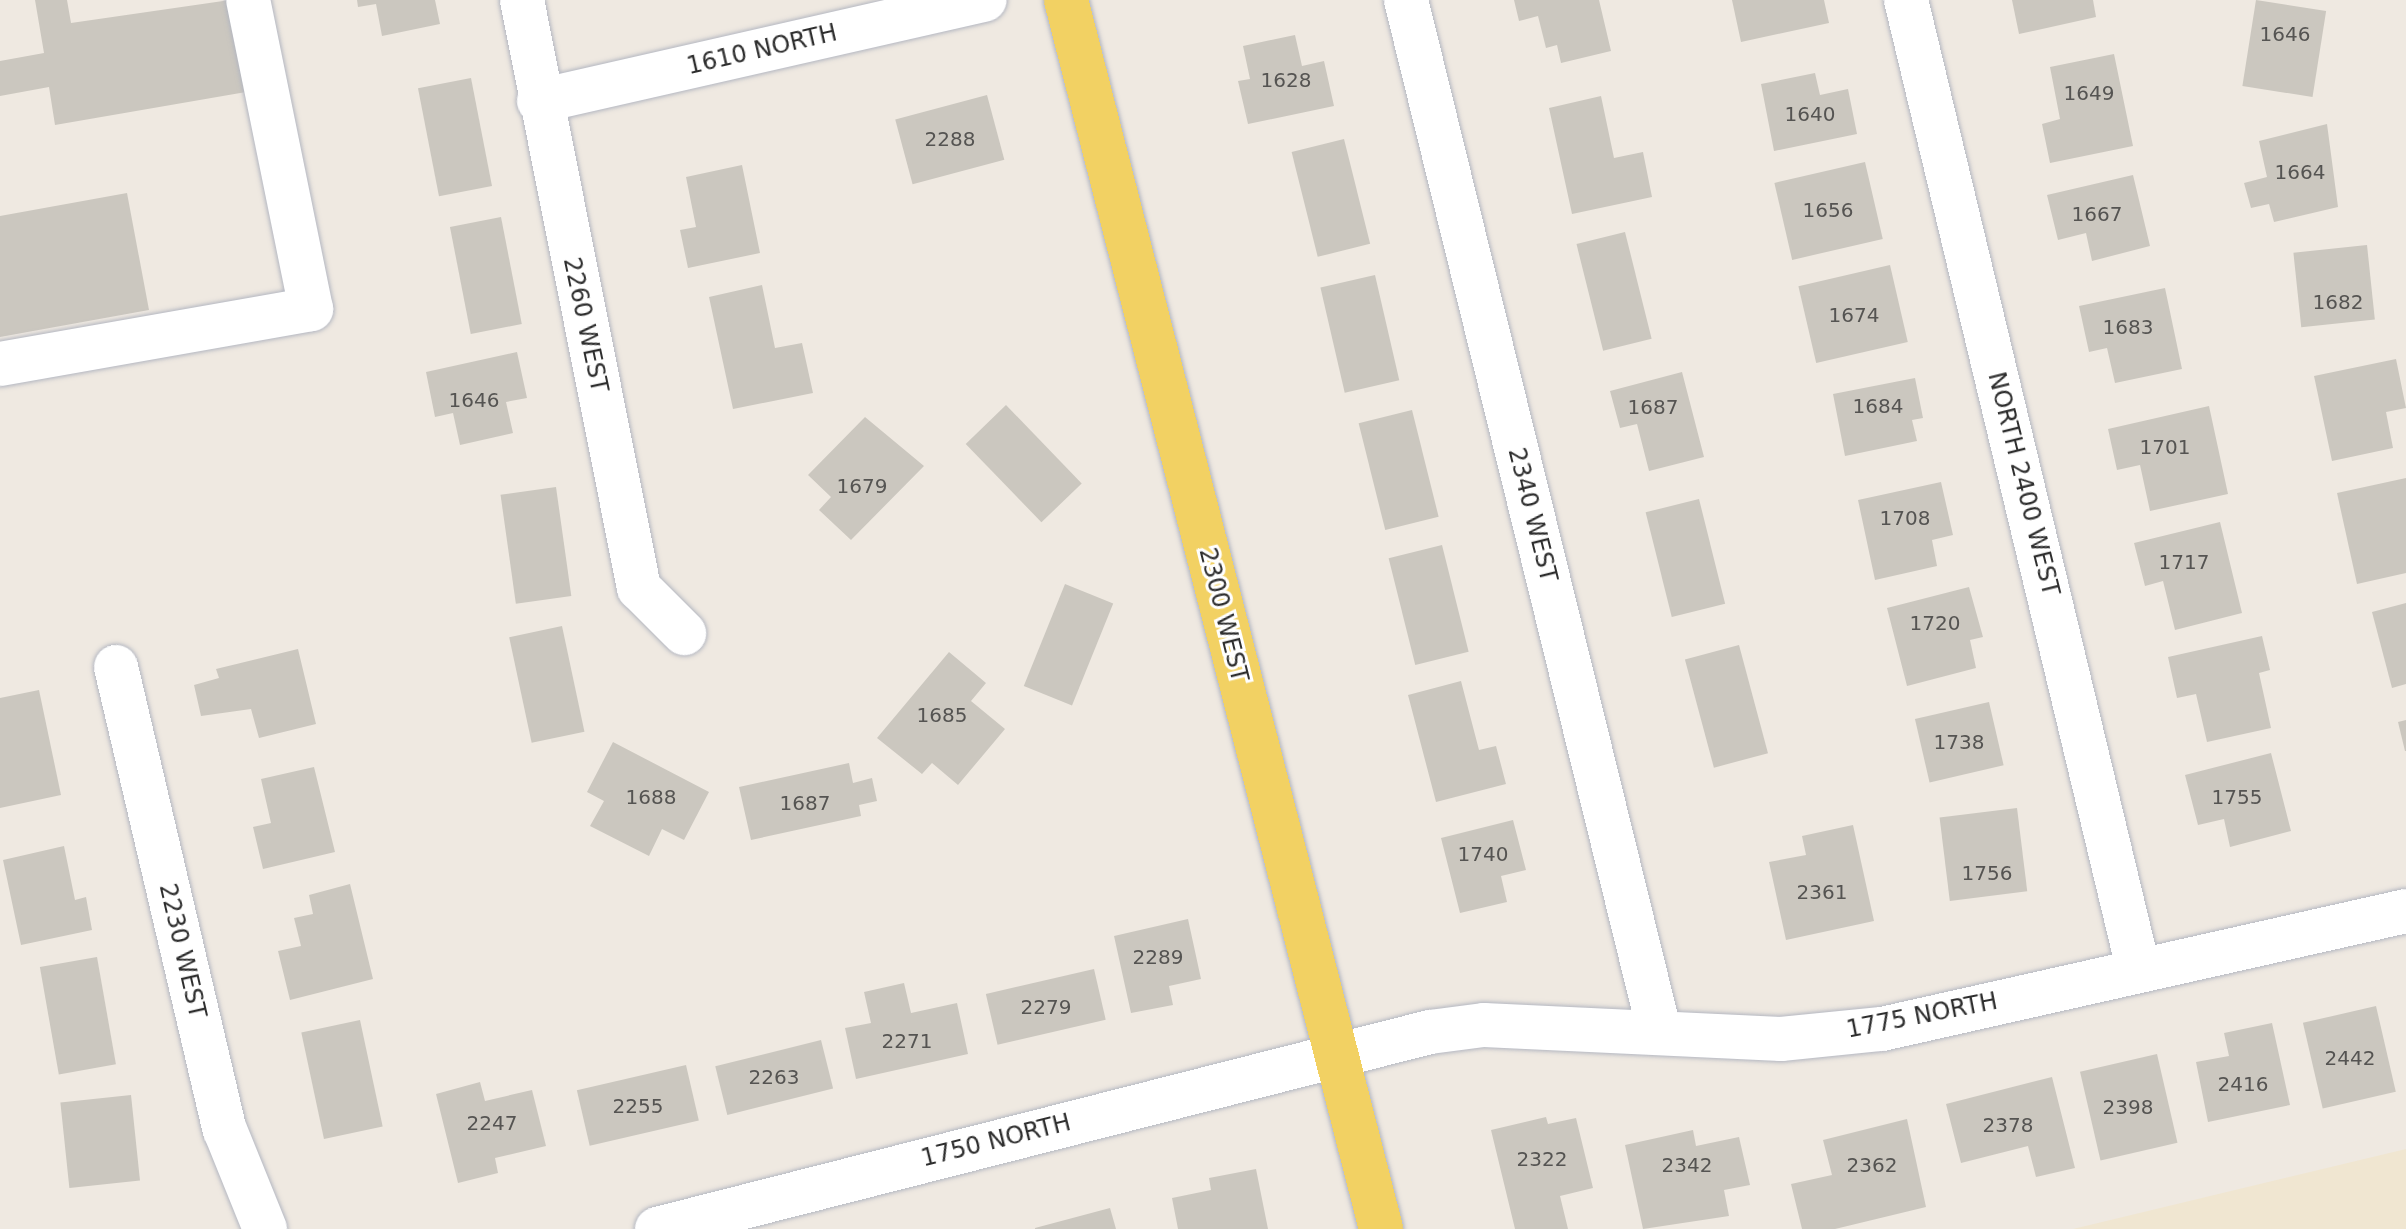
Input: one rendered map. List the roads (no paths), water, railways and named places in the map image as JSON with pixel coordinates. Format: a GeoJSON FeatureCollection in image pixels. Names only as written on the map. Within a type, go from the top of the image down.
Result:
{"type":"FeatureCollection","features":[{"type":"Feature","properties":{"kind":"main road","name":"2300 WEST"},"geometry":{"type":"LineString","coordinates":[[1066,0],[1381,1229]]}},
{"type":"Feature","properties":{"kind":"street"},"geometry":{"type":"LineString","coordinates":[[0,364],[311,309],[248,0]]}},
{"type":"Feature","properties":{"kind":"street","name":"2260 WEST"},"geometry":{"type":"LineString","coordinates":[[522,0],[539,101],[639,588],[684,633]]}},
{"type":"Feature","properties":{"kind":"street","name":"1610 NORTH"},"geometry":{"type":"LineString","coordinates":[[539,101],[985,0]]}},
{"type":"Feature","properties":{"kind":"street","name":"2340 WEST"},"geometry":{"type":"LineString","coordinates":[[1406,0],[1659,1030]]}},
{"type":"Feature","properties":{"kind":"street","name":"NORTH 2400 WEST"},"geometry":{"type":"LineString","coordinates":[[1906,0],[2138,968]]}},
{"type":"Feature","properties":{"kind":"street","name":"2230 WEST"},"geometry":{"type":"LineString","coordinates":[[116,667],[225,1130],[265,1229]]}},
{"type":"Feature","properties":{"kind":"street","name":"1775 NORTH"},"geometry":{"type":"LineString","coordinates":[[1336,1054],[1484,1025],[1659,1030],[1781,1039],[1882,1029],[2138,968],[2406,911]]}},
{"type":"Feature","properties":{"kind":"street","name":"1750 NORTH"},"geometry":{"type":"LineString","coordinates":[[657,1229],[1336,1054]]}}]}
